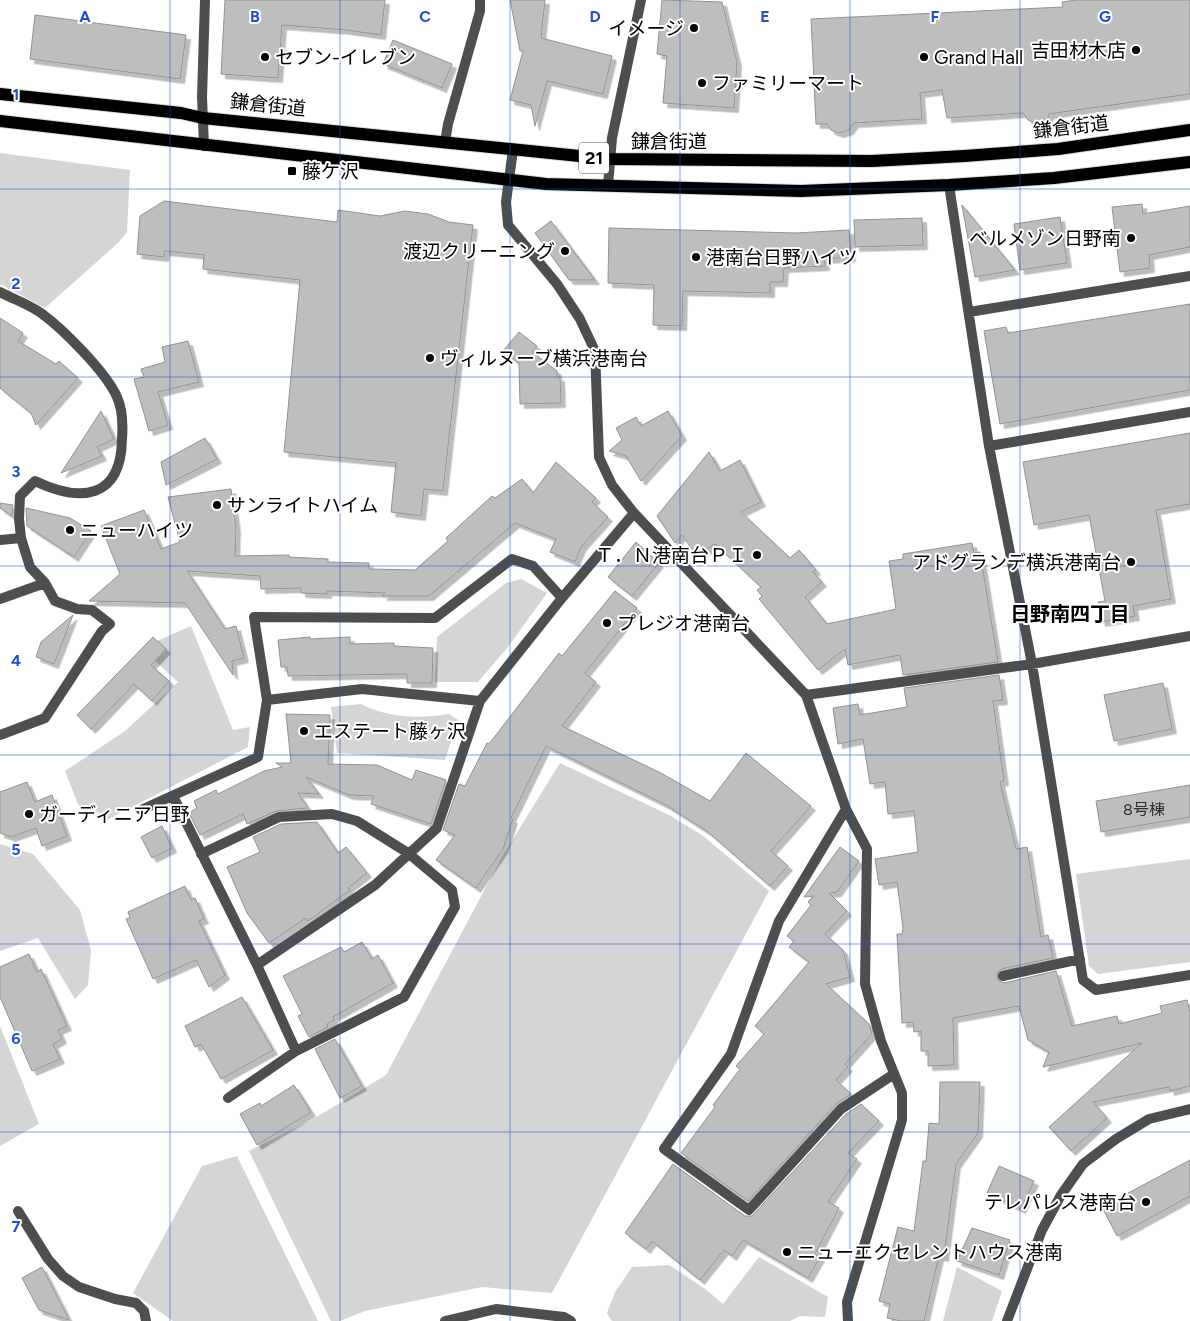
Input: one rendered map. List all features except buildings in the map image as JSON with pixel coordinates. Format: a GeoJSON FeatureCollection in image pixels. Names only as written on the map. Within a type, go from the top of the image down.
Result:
{"type":"FeatureCollection","features":[{"type":"Feature","properties":{"kind":"main road","name":"鎌倉街道"},"geometry":{"type":"LineString","coordinates":[[0,94],[181,113],[203,118],[609,159],[872,161],[955,157],[1058,149],[1190,130]]}},
{"type":"Feature","properties":{"kind":"main road","name":"21"},"geometry":{"type":"LineString","coordinates":[[0,122],[546,184],[801,191],[949,185],[1054,178],[1190,162]]}},
{"type":"Feature","properties":{"kind":"street"},"geometry":{"type":"LineString","coordinates":[[204,146],[205,0]]}},
{"type":"Feature","properties":{"kind":"street"},"geometry":{"type":"LineString","coordinates":[[445,142],[448,124],[480,11],[480,0]]}},
{"type":"Feature","properties":{"kind":"street"},"geometry":{"type":"LineString","coordinates":[[608,185],[609,159],[641,0]]}},
{"type":"Feature","properties":{"kind":"street"},"geometry":{"type":"LineString","coordinates":[[514,150],[506,202],[508,225],[561,291],[580,319],[595,351],[599,457],[612,485],[634,513],[806,695],[846,809],[867,849],[865,984],[880,1041],[902,1093],[902,1120],[847,1302],[848,1321]]}},
{"type":"Feature","properties":{"kind":"street"},"geometry":{"type":"LineString","coordinates":[[949,185],[989,446],[1032,664],[1083,980],[1096,990],[1190,975]]}},
{"type":"Feature","properties":{"kind":"street"},"geometry":{"type":"LineString","coordinates":[[969,312],[1190,276]]}},
{"type":"Feature","properties":{"kind":"street"},"geometry":{"type":"LineString","coordinates":[[0,292],[40,313],[76,345],[100,371],[117,398],[123,420],[122,452],[116,474],[103,487],[74,494],[54,490],[35,481],[20,496],[18,519],[21,538],[30,567],[45,583],[55,601],[77,609],[92,610],[110,624],[102,631],[45,718],[0,735]]}},
{"type":"Feature","properties":{"kind":"street"},"geometry":{"type":"LineString","coordinates":[[989,446],[1190,412]]}},
{"type":"Feature","properties":{"kind":"street"},"geometry":{"type":"LineString","coordinates":[[257,965],[375,885],[437,828],[480,701],[562,598],[634,513]]}},
{"type":"Feature","properties":{"kind":"street"},"geometry":{"type":"LineString","coordinates":[[0,540],[21,538]]}},
{"type":"Feature","properties":{"kind":"street"},"geometry":{"type":"LineString","coordinates":[[140,810],[258,757],[267,700],[254,617],[436,618],[512,559],[532,566],[562,598]]}},
{"type":"Feature","properties":{"kind":"street"},"geometry":{"type":"LineString","coordinates":[[0,599],[45,583]]}},
{"type":"Feature","properties":{"kind":"street"},"geometry":{"type":"LineString","coordinates":[[806,695],[1032,664],[1190,636]]}},
{"type":"Feature","properties":{"kind":"street"},"geometry":{"type":"LineString","coordinates":[[267,700],[362,689],[480,701]]}},
{"type":"Feature","properties":{"kind":"street"},"geometry":{"type":"LineString","coordinates":[[173,796],[257,965],[296,1051]]}},
{"type":"Feature","properties":{"kind":"street"},"geometry":{"type":"LineString","coordinates":[[846,809],[779,922],[731,1054],[664,1149],[749,1210],[841,1109],[894,1074]]}},
{"type":"Feature","properties":{"kind":"street"},"geometry":{"type":"LineString","coordinates":[[201,854],[279,817],[305,814],[332,814],[357,821],[408,853],[452,890],[455,907],[404,997],[296,1051],[228,1098]]}},
{"type":"Feature","properties":{"kind":"street"},"geometry":{"type":"LineString","coordinates":[[1003,976],[1080,959]]}},
{"type":"Feature","properties":{"kind":"street"},"geometry":{"type":"LineString","coordinates":[[1007,1321],[1042,1230],[1061,1195],[1083,1164],[1116,1139],[1149,1119],[1190,1109]]}},
{"type":"Feature","properties":{"kind":"street"},"geometry":{"type":"LineString","coordinates":[[18,1211],[43,1253],[63,1276],[79,1287],[115,1299],[136,1303],[144,1311],[146,1321]]}},
{"type":"Feature","properties":{"kind":"street"},"geometry":{"type":"LineString","coordinates":[[445,1321],[496,1309],[564,1317],[571,1321]]}},
{"type":"Feature","properties":{"kind":"shaded area"},"geometry":{"type":"Polygon","coordinates":[[[0,153],[130,170],[127,232],[118,243],[45,308],[0,284],[0,153]]]}},
{"type":"Feature","properties":{"kind":"shaded area"},"geometry":{"type":"Polygon","coordinates":[[[521,579],[547,593],[507,648],[478,682],[435,682],[437,637],[506,583],[521,579]]]}},
{"type":"Feature","properties":{"kind":"shaded area"},"geometry":{"type":"Polygon","coordinates":[[[191,626],[233,730],[250,727],[248,747],[105,821],[98,812],[83,817],[65,771],[125,731],[178,682],[141,648],[191,626]]]}},
{"type":"Feature","properties":{"kind":"shaded area"},"geometry":{"type":"Polygon","coordinates":[[[361,704],[393,715],[426,717],[449,714],[458,720],[445,760],[337,753],[331,707],[361,704]]]}},
{"type":"Feature","properties":{"kind":"shaded area"},"geometry":{"type":"Polygon","coordinates":[[[560,763],[669,815],[702,835],[769,891],[552,1293],[482,1287],[365,1311],[340,1321],[331,1321],[249,1151],[310,1121],[386,1075],[503,855],[560,763]]]}},
{"type":"Feature","properties":{"kind":"shaded area"},"geometry":{"type":"Polygon","coordinates":[[[0,844],[33,854],[80,910],[91,950],[88,985],[75,999],[38,938],[0,951],[0,844]]]}},
{"type":"Feature","properties":{"kind":"shaded area"},"geometry":{"type":"Polygon","coordinates":[[[1190,859],[1190,962],[1098,974],[1089,966],[1076,874],[1190,859]]]}},
{"type":"Feature","properties":{"kind":"shaded area"},"geometry":{"type":"Polygon","coordinates":[[[0,1026],[39,1124],[0,1146],[0,1026]]]}},
{"type":"Feature","properties":{"kind":"shaded area"},"geometry":{"type":"Polygon","coordinates":[[[237,1156],[318,1321],[173,1321],[133,1293],[202,1166],[237,1156]]]}},
{"type":"Feature","properties":{"kind":"shaded area"},"geometry":{"type":"Polygon","coordinates":[[[759,1257],[828,1297],[825,1317],[800,1316],[790,1321],[612,1321],[607,1313],[615,1292],[632,1267],[669,1265],[704,1288],[723,1304],[759,1257]]]}},
{"type":"Feature","properties":{"kind":"shaded area"},"geometry":{"type":"Polygon","coordinates":[[[957,1267],[1002,1291],[992,1321],[943,1321],[957,1267]]]}},
{"type":"Feature","properties":{"kind":"place","name":"イメージ"},"geometry":{"type":"Point","coordinates":[694,28]}},
{"type":"Feature","properties":{"kind":"place","name":"吉田材木店"},"geometry":{"type":"Point","coordinates":[1136,50]}},
{"type":"Feature","properties":{"kind":"place","name":"セブン-イレブン"},"geometry":{"type":"Point","coordinates":[265,57]}},
{"type":"Feature","properties":{"kind":"place","name":"Grand Hall"},"geometry":{"type":"Point","coordinates":[924,57]}},
{"type":"Feature","properties":{"kind":"place","name":"ファミリーマート"},"geometry":{"type":"Point","coordinates":[702,83]}},
{"type":"Feature","properties":{"kind":"place","name":"藤ケ沢"},"geometry":{"type":"Point","coordinates":[292,171]}},
{"type":"Feature","properties":{"kind":"place","name":"ベルメゾン日野南"},"geometry":{"type":"Point","coordinates":[1131,238]}},
{"type":"Feature","properties":{"kind":"place","name":"渡辺クリーニング"},"geometry":{"type":"Point","coordinates":[565,251]}},
{"type":"Feature","properties":{"kind":"place","name":"港南台日野ハイツ"},"geometry":{"type":"Point","coordinates":[696,257]}},
{"type":"Feature","properties":{"kind":"place","name":"ヴィルヌーブ横浜港南台"},"geometry":{"type":"Point","coordinates":[430,358]}},
{"type":"Feature","properties":{"kind":"place","name":"サンライトハイム"},"geometry":{"type":"Point","coordinates":[217,505]}},
{"type":"Feature","properties":{"kind":"place","name":"ニューハイツ"},"geometry":{"type":"Point","coordinates":[70,530]}},
{"type":"Feature","properties":{"kind":"place","name":"Ｔ．Ｎ港南台ＰＩ"},"geometry":{"type":"Point","coordinates":[757,555]}},
{"type":"Feature","properties":{"kind":"place","name":"アドグランデ横浜港南台"},"geometry":{"type":"Point","coordinates":[1131,562]}},
{"type":"Feature","properties":{"kind":"place","name":"プレジオ港南台"},"geometry":{"type":"Point","coordinates":[607,623]}},
{"type":"Feature","properties":{"kind":"place","name":"エステート藤ヶ沢"},"geometry":{"type":"Point","coordinates":[304,731]}},
{"type":"Feature","properties":{"kind":"place","name":"ガーディニア日野"},"geometry":{"type":"Point","coordinates":[29,814]}},
{"type":"Feature","properties":{"kind":"place","name":"テレパレス港南台"},"geometry":{"type":"Point","coordinates":[1146,1202]}},
{"type":"Feature","properties":{"kind":"place","name":"ニューエクセレントハウス港南"},"geometry":{"type":"Point","coordinates":[787,1252]}},
{"type":"Feature","properties":{"kind":"district","name":"日野南四丁目"},"geometry":{"type":"Point","coordinates":[1070,614]}}]}
